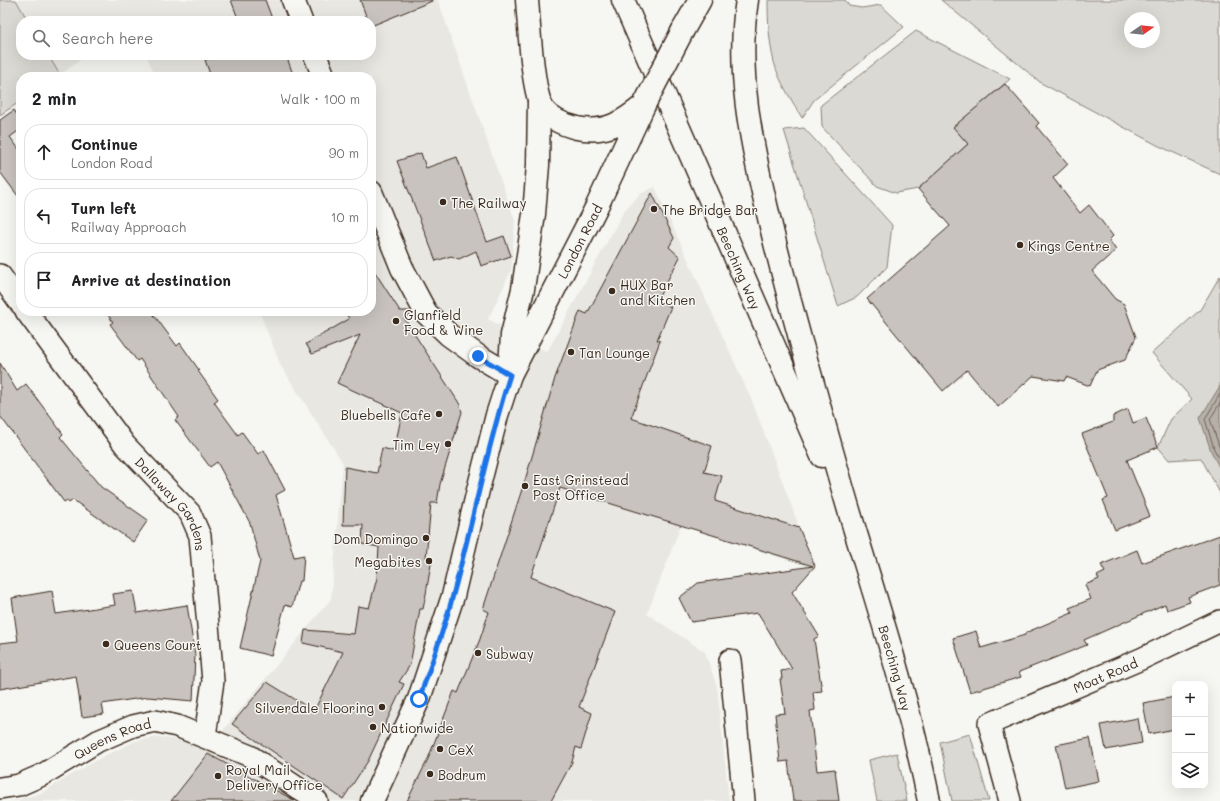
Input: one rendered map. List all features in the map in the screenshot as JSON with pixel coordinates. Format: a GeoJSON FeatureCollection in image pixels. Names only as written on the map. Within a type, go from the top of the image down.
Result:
{"type":"FeatureCollection","features":[{"type":"Feature","properties":{"kind":"main road"},"geometry":{"type":"LineString","coordinates":[[293,0],[299,16]]}},
{"type":"Feature","properties":{"kind":"main road","name":"London Road"},"geometry":{"type":"LineString","coordinates":[[510,375],[512,335],[523,289],[534,214],[538,165],[539,101],[535,84],[526,0]]}},
{"type":"Feature","properties":{"kind":"main road","name":"Beeching Way"},"geometry":{"type":"LineString","coordinates":[[623,0],[857,536]]}},
{"type":"Feature","properties":{"kind":"main road","name":"London Road"},"geometry":{"type":"LineString","coordinates":[[372,801],[419,699],[453,596],[497,416],[510,375],[596,208],[644,104],[700,0]]}},
{"type":"Feature","properties":{"kind":"main road","name":"Beeching Way"},"geometry":{"type":"LineString","coordinates":[[747,0],[743,55],[748,121],[754,156],[784,280],[913,726],[929,801]]}},
{"type":"Feature","properties":{"kind":"main road"},"geometry":{"type":"LineString","coordinates":[[317,60],[322,72]]}},
{"type":"Feature","properties":{"kind":"main road","name":"London Road"},"geometry":{"type":"LineString","coordinates":[[539,101],[544,109],[553,118],[563,124],[585,130],[614,126],[623,122],[644,104]]}},
{"type":"Feature","properties":{"kind":"main road"},"geometry":{"type":"LineString","coordinates":[[376,204],[402,268],[426,313],[449,335],[478,356],[510,375]]}},
{"type":"Feature","properties":{"kind":"street"},"geometry":{"type":"LineString","coordinates":[[0,275],[16,297]]}},
{"type":"Feature","properties":{"kind":"street","name":"Dallaway Gardens"},"geometry":{"type":"LineString","coordinates":[[30,316],[125,445],[190,513],[200,536],[214,681],[205,736]]}},
{"type":"Feature","properties":{"kind":"street","name":"Moat Road"},"geometry":{"type":"LineString","coordinates":[[1010,801],[989,724],[1141,658],[1220,621]]}},
{"type":"Feature","properties":{"kind":"street"},"geometry":{"type":"LineString","coordinates":[[730,660],[744,801]]}},
{"type":"Feature","properties":{"kind":"street","name":"Queens Road"},"geometry":{"type":"LineString","coordinates":[[0,788],[20,785],[98,742],[133,726],[155,721],[177,726],[205,736],[250,756],[317,801]]}},
{"type":"Feature","properties":{"kind":"shaded area"},"geometry":{"type":"Polygon","coordinates":[[[0,0],[16,0],[25,16],[16,16],[16,60],[51,60],[58,72],[16,72],[16,104],[0,115],[0,0]]]}},
{"type":"Feature","properties":{"kind":"shaded area"},"geometry":{"type":"Polygon","coordinates":[[[16,0],[438,0],[515,221],[511,271],[488,319],[547,352],[623,213],[640,194],[655,187],[752,401],[815,569],[681,525],[647,614],[705,652],[717,687],[729,801],[8,801],[41,793],[102,757],[136,741],[158,737],[179,740],[207,750],[331,599],[343,463],[281,366],[261,316],[376,316],[376,72],[154,72],[148,60],[376,60],[376,16],[25,16],[16,0]]]}},
{"type":"Feature","properties":{"kind":"shaded area"},"geometry":{"type":"Polygon","coordinates":[[[768,0],[845,0],[849,6],[862,8],[881,5],[904,27],[814,100],[802,118],[782,84],[776,69],[769,31],[768,0]]]}},
{"type":"Feature","properties":{"kind":"shaded area"},"geometry":{"type":"Polygon","coordinates":[[[941,0],[1220,0],[1220,174],[1157,145],[1041,83],[941,0]]]}},
{"type":"Feature","properties":{"kind":"shaded area"},"geometry":{"type":"Polygon","coordinates":[[[916,31],[1010,79],[954,127],[968,144],[918,189],[896,193],[877,186],[822,127],[821,105],[916,31]]]}},
{"type":"Feature","properties":{"kind":"shaded area"},"geometry":{"type":"Polygon","coordinates":[[[51,60],[80,60],[64,72],[58,72],[51,60]]]}},
{"type":"Feature","properties":{"kind":"shaded area"},"geometry":{"type":"Polygon","coordinates":[[[804,128],[892,225],[887,267],[857,297],[838,306],[784,130],[804,128]]]}},
{"type":"Feature","properties":{"kind":"shaded area"},"geometry":{"type":"Polygon","coordinates":[[[1220,276],[1220,493],[1201,458],[1169,460],[1158,447],[1171,419],[1192,399],[1152,353],[1200,310],[1220,276]]]}},
{"type":"Feature","properties":{"kind":"shaded area"},"geometry":{"type":"Polygon","coordinates":[[[970,734],[989,801],[952,801],[940,742],[970,734]]]}},
{"type":"Feature","properties":{"kind":"shaded area"},"geometry":{"type":"Polygon","coordinates":[[[897,753],[907,801],[877,801],[869,760],[897,753]]]}},
{"type":"Feature","properties":{"kind":"water"},"geometry":{"type":"Polygon","coordinates":[[[1220,386],[1220,469],[1211,451],[1200,418],[1220,386]]]}},
{"type":"Feature","properties":{"kind":"building"},"geometry":{"type":"Polygon","coordinates":[[[231,0],[265,0],[271,16],[237,16],[231,0]]]}},
{"type":"Feature","properties":{"kind":"building"},"geometry":{"type":"Polygon","coordinates":[[[360,0],[432,0],[376,24],[376,16],[366,16],[360,0]]]}},
{"type":"Feature","properties":{"kind":"building"},"geometry":{"type":"Polygon","coordinates":[[[205,60],[288,60],[292,72],[209,72],[205,60]]]}},
{"type":"Feature","properties":{"kind":"building","name":"Kings Centre"},"geometry":{"type":"Polygon","coordinates":[[[1005,84],[1039,123],[1036,126],[1068,164],[1053,178],[1080,213],[1089,205],[1113,236],[1109,240],[1116,250],[1092,271],[1115,299],[1124,304],[1136,337],[1125,360],[1097,370],[1090,386],[1066,377],[1064,381],[1033,376],[998,407],[967,370],[943,391],[867,299],[950,226],[918,189],[968,144],[953,127],[1005,84]]]}},
{"type":"Feature","properties":{"kind":"building"},"geometry":{"type":"Polygon","coordinates":[[[14,110],[16,113],[16,133],[10,137],[16,145],[16,193],[0,172],[0,120],[14,110]]]}},
{"type":"Feature","properties":{"kind":"building","name":"The Railway"},"geometry":{"type":"Polygon","coordinates":[[[421,153],[426,168],[457,157],[487,242],[504,236],[511,256],[481,266],[476,251],[459,259],[451,256],[436,261],[397,161],[421,153]]]}},
{"type":"Feature","properties":{"kind":"building"},"geometry":{"type":"Polygon","coordinates":[[[652,193],[674,238],[669,247],[680,257],[657,300],[671,307],[657,340],[660,341],[631,418],[712,446],[704,472],[722,476],[715,501],[799,528],[815,566],[792,592],[819,636],[814,639],[822,691],[813,692],[815,710],[810,711],[817,771],[835,769],[839,801],[793,801],[788,761],[780,762],[775,714],[785,713],[780,679],[782,679],[781,671],[792,669],[758,613],[691,622],[679,598],[698,583],[813,566],[560,488],[531,577],[615,612],[579,707],[592,713],[581,749],[576,747],[572,762],[551,801],[407,801],[428,759],[454,691],[458,693],[480,639],[489,612],[483,609],[526,477],[555,378],[580,311],[587,314],[652,193]]]}},
{"type":"Feature","properties":{"kind":"building"},"geometry":{"type":"Polygon","coordinates":[[[376,274],[400,311],[411,311],[413,314],[404,318],[459,403],[462,412],[440,484],[437,503],[431,503],[426,558],[432,558],[423,609],[420,609],[410,665],[399,682],[404,684],[368,761],[343,799],[232,724],[267,682],[314,711],[343,652],[303,643],[305,630],[354,634],[358,606],[369,608],[377,578],[379,547],[362,544],[363,525],[343,525],[345,467],[377,473],[382,448],[394,451],[402,413],[337,383],[360,335],[312,354],[306,344],[349,319],[348,316],[376,316],[376,274]]]}},
{"type":"Feature","properties":{"kind":"building"},"geometry":{"type":"Polygon","coordinates":[[[109,316],[155,316],[177,346],[180,343],[199,370],[198,371],[218,399],[214,402],[238,435],[242,432],[258,454],[264,450],[285,490],[276,495],[294,557],[304,555],[302,581],[299,581],[292,607],[285,605],[271,656],[240,648],[260,561],[250,523],[217,462],[210,467],[175,420],[179,417],[140,359],[137,361],[110,324],[113,322],[109,316]]]}},
{"type":"Feature","properties":{"kind":"building"},"geometry":{"type":"Polygon","coordinates":[[[0,363],[17,391],[26,384],[63,434],[60,437],[101,487],[148,520],[133,542],[73,500],[69,503],[67,500],[64,502],[0,416],[0,363]]]}},
{"type":"Feature","properties":{"kind":"building"},"geometry":{"type":"Polygon","coordinates":[[[1128,409],[1133,423],[1146,418],[1158,447],[1127,460],[1150,516],[1115,530],[1103,500],[1108,498],[1082,434],[1113,422],[1113,416],[1128,409]]]}},
{"type":"Feature","properties":{"kind":"building"},"geometry":{"type":"Polygon","coordinates":[[[1220,535],[1220,585],[1188,597],[1190,602],[1167,610],[1165,604],[1084,640],[1087,645],[1019,672],[1021,677],[970,692],[953,638],[976,631],[981,648],[1025,635],[1025,633],[1072,613],[1069,608],[1091,599],[1085,585],[1099,579],[1097,576],[1105,572],[1101,565],[1137,550],[1142,563],[1220,535]]]}},
{"type":"Feature","properties":{"kind":"building"},"geometry":{"type":"Polygon","coordinates":[[[52,591],[56,614],[115,605],[113,594],[133,591],[137,613],[187,605],[195,655],[193,701],[148,697],[102,704],[104,714],[82,717],[76,676],[0,689],[0,643],[18,641],[12,598],[52,591]]]}},
{"type":"Feature","properties":{"kind":"building"},"geometry":{"type":"Polygon","coordinates":[[[1172,698],[1172,730],[1149,734],[1143,703],[1172,698]]]}},
{"type":"Feature","properties":{"kind":"building"},"geometry":{"type":"Polygon","coordinates":[[[1138,718],[1142,743],[1106,750],[1101,725],[1138,718]]]}},
{"type":"Feature","properties":{"kind":"building"},"geometry":{"type":"Polygon","coordinates":[[[1090,738],[1099,781],[1065,788],[1056,745],[1090,738]]]}},
{"type":"Feature","properties":{"kind":"building","name":"Royal Mail Delivery Office"},"geometry":{"type":"Polygon","coordinates":[[[208,754],[294,800],[295,801],[171,801],[208,754]]]}},
{"type":"Feature","properties":{"kind":"place","name":"The Railway"},"geometry":{"type":"Point","coordinates":[443,202]}},
{"type":"Feature","properties":{"kind":"place","name":"The Bridge Bar"},"geometry":{"type":"Point","coordinates":[654,209]}},
{"type":"Feature","properties":{"kind":"place","name":"Kings Centre"},"geometry":{"type":"Point","coordinates":[1020,245]}},
{"type":"Feature","properties":{"kind":"place","name":"HUX Bar and Kitchen"},"geometry":{"type":"Point","coordinates":[612,291]}},
{"type":"Feature","properties":{"kind":"place","name":"Glanfield Food & Wine"},"geometry":{"type":"Point","coordinates":[396,321]}},
{"type":"Feature","properties":{"kind":"place","name":"Tan Lounge"},"geometry":{"type":"Point","coordinates":[571,352]}},
{"type":"Feature","properties":{"kind":"place","name":"Bluebells Cafe"},"geometry":{"type":"Point","coordinates":[439,414]}},
{"type":"Feature","properties":{"kind":"place","name":"Tim Ley"},"geometry":{"type":"Point","coordinates":[448,444]}},
{"type":"Feature","properties":{"kind":"place","name":"East Grinstead Post Office"},"geometry":{"type":"Point","coordinates":[525,486]}},
{"type":"Feature","properties":{"kind":"place","name":"Dom Domingo"},"geometry":{"type":"Point","coordinates":[426,538]}},
{"type":"Feature","properties":{"kind":"place","name":"Megabites"},"geometry":{"type":"Point","coordinates":[429,561]}},
{"type":"Feature","properties":{"kind":"place","name":"Queens Court"},"geometry":{"type":"Point","coordinates":[106,644]}},
{"type":"Feature","properties":{"kind":"place","name":"Subway"},"geometry":{"type":"Point","coordinates":[478,653]}},
{"type":"Feature","properties":{"kind":"place","name":"Silverdale Flooring"},"geometry":{"type":"Point","coordinates":[382,707]}},
{"type":"Feature","properties":{"kind":"place","name":"Nationwide"},"geometry":{"type":"Point","coordinates":[373,727]}},
{"type":"Feature","properties":{"kind":"place","name":"CeX"},"geometry":{"type":"Point","coordinates":[440,749]}},
{"type":"Feature","properties":{"kind":"place","name":"Bodrum"},"geometry":{"type":"Point","coordinates":[430,774]}},
{"type":"Feature","properties":{"kind":"place","name":"Royal Mail Delivery Office"},"geometry":{"type":"Point","coordinates":[218,776]}},
{"type":"Feature","properties":{"kind":"route"},"geometry":{"type":"LineString","coordinates":[[419,699],[453,596],[497,416],[510,375],[478,356]]}}]}
